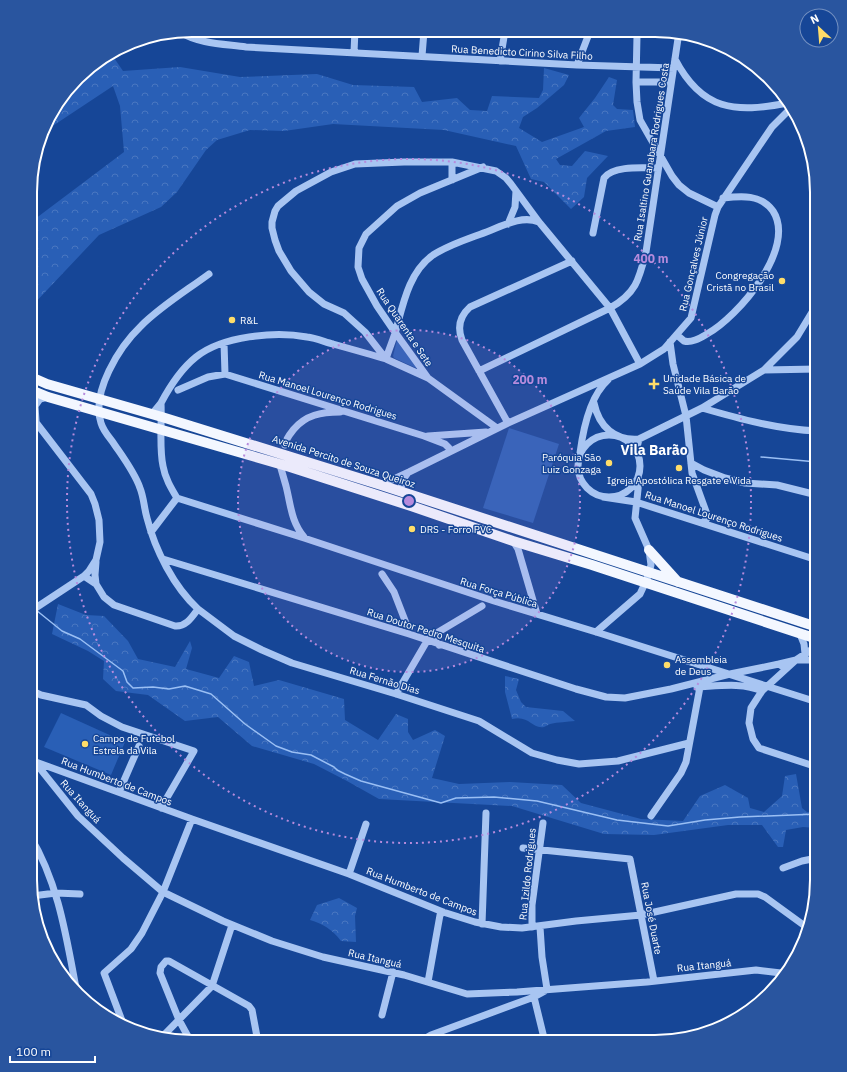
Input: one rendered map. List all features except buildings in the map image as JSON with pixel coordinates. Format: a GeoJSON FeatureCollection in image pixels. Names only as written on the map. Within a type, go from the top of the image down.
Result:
{"type":"FeatureCollection","features":[{"type":"Feature","properties":{"kind":"main road","name":"Avenida Percito de Souza Queiroz"},"geometry":{"type":"LineString","coordinates":[[37,380],[47,384],[97,395],[152,414],[283,451],[340,472],[810,625]]}},
{"type":"Feature","properties":{"kind":"main road"},"geometry":{"type":"LineString","coordinates":[[37,392],[162,431],[285,466],[810,637]]}},
{"type":"Feature","properties":{"kind":"main road"},"geometry":{"type":"LineString","coordinates":[[285,466],[302,463],[331,472],[340,472]]}},
{"type":"Feature","properties":{"kind":"main road"},"geometry":{"type":"LineString","coordinates":[[401,492],[402,497],[411,506]]}},
{"type":"Feature","properties":{"kind":"main road"},"geometry":{"type":"LineString","coordinates":[[649,550],[680,583]]}},
{"type":"Feature","properties":{"kind":"street","name":"Rua Benedicto Cirino Silva Filho"},"geometry":{"type":"LineString","coordinates":[[190,37],[203,41],[246,47],[637,68],[673,71],[686,77]]}},
{"type":"Feature","properties":{"kind":"street"},"geometry":{"type":"LineString","coordinates":[[354,52],[355,37]]}},
{"type":"Feature","properties":{"kind":"street"},"geometry":{"type":"LineString","coordinates":[[422,56],[424,37]]}},
{"type":"Feature","properties":{"kind":"street"},"geometry":{"type":"LineString","coordinates":[[500,61],[504,37]]}},
{"type":"Feature","properties":{"kind":"street"},"geometry":{"type":"LineString","coordinates":[[577,65],[588,37]]}},
{"type":"Feature","properties":{"kind":"street"},"geometry":{"type":"LineString","coordinates":[[637,37],[636,82],[640,120],[672,176],[680,185],[689,192],[718,206]]}},
{"type":"Feature","properties":{"kind":"street","name":"Rua Isaltino Guanabara Rodrigues Costa"},"geometry":{"type":"LineString","coordinates":[[479,370],[610,308],[623,301],[631,292],[641,274],[646,252],[678,38]]}},
{"type":"Feature","properties":{"kind":"street"},"geometry":{"type":"LineString","coordinates":[[675,59],[694,87],[712,102],[728,106],[754,108],[783,104]]}},
{"type":"Feature","properties":{"kind":"street"},"geometry":{"type":"LineString","coordinates":[[636,82],[671,82]]}},
{"type":"Feature","properties":{"kind":"street"},"geometry":{"type":"LineString","coordinates":[[771,106],[779,113],[780,118]]}},
{"type":"Feature","properties":{"kind":"street","name":"Rua Gonçalves Júnior"},"geometry":{"type":"LineString","coordinates":[[381,485],[508,423],[640,364],[664,349],[677,336],[691,318],[718,206],[732,184],[780,118],[787,111]]}},
{"type":"Feature","properties":{"kind":"street"},"geometry":{"type":"LineString","coordinates":[[452,162],[452,180]]}},
{"type":"Feature","properties":{"kind":"street"},"geometry":{"type":"LineString","coordinates":[[386,359],[365,332],[344,313],[324,304],[309,292],[291,271],[279,251],[272,228],[273,217],[278,206],[296,191],[331,172],[355,164],[452,162],[483,167],[496,171],[506,178],[539,222],[610,308],[640,364]]}},
{"type":"Feature","properties":{"kind":"street","name":"Rua Quarenta e Sete"},"geometry":{"type":"LineString","coordinates":[[428,378],[395,332],[362,279],[358,267],[359,248],[366,234],[397,206],[420,193],[483,167]]}},
{"type":"Feature","properties":{"kind":"street"},"geometry":{"type":"LineString","coordinates":[[593,233],[604,178],[607,174],[630,168],[658,168]]}},
{"type":"Feature","properties":{"kind":"street"},"geometry":{"type":"LineString","coordinates":[[732,184],[740,196]]}},
{"type":"Feature","properties":{"kind":"street"},"geometry":{"type":"LineString","coordinates":[[508,224],[515,207],[516,191]]}},
{"type":"Feature","properties":{"kind":"street"},"geometry":{"type":"LineString","coordinates":[[677,336],[684,341],[692,341],[725,322],[739,309],[760,282],[774,252],[779,233],[778,223],[774,213],[767,204],[762,200],[740,196],[723,198]]}},
{"type":"Feature","properties":{"kind":"street"},"geometry":{"type":"LineString","coordinates":[[386,359],[414,276],[423,264],[433,255],[449,247],[508,224],[528,219],[539,222]]}},
{"type":"Feature","properties":{"kind":"street"},"geometry":{"type":"LineString","coordinates":[[508,423],[460,336],[459,325],[464,313],[470,307],[572,261]]}},
{"type":"Feature","properties":{"kind":"street"},"geometry":{"type":"LineString","coordinates":[[190,619],[187,599],[169,571],[151,532],[140,488],[135,477],[104,429],[99,412],[97,395],[114,362],[130,338],[141,326],[165,306],[209,274]]}},
{"type":"Feature","properties":{"kind":"street"},"geometry":{"type":"LineString","coordinates":[[579,462],[583,450],[591,441],[603,436],[639,439],[702,408],[764,370],[797,336],[810,315]]}},
{"type":"Feature","properties":{"kind":"street"},"geometry":{"type":"LineString","coordinates":[[152,414],[166,395],[174,388],[182,370],[197,356],[224,343],[246,337],[268,335],[307,337],[386,359],[428,378],[494,430]]}},
{"type":"Feature","properties":{"kind":"street"},"geometry":{"type":"LineString","coordinates":[[670,342],[673,364],[686,416],[692,473],[708,516],[706,520],[702,522]]}},
{"type":"Feature","properties":{"kind":"street"},"geometry":{"type":"LineString","coordinates":[[224,343],[225,374]]}},
{"type":"Feature","properties":{"kind":"street"},"geometry":{"type":"LineString","coordinates":[[764,370],[810,369]]}},
{"type":"Feature","properties":{"kind":"street","name":"Rua Manoel Lourenço Rodrigues"},"geometry":{"type":"LineString","coordinates":[[174,388],[208,377],[225,374],[424,436],[445,444],[449,448],[449,452]]}},
{"type":"Feature","properties":{"kind":"street"},"geometry":{"type":"LineString","coordinates":[[615,376],[602,386],[588,416],[583,433],[579,473],[584,484],[592,492],[603,497],[615,497],[626,492],[634,484],[640,470]]}},
{"type":"Feature","properties":{"kind":"street"},"geometry":{"type":"LineString","coordinates":[[37,403],[40,399],[48,397]]}},
{"type":"Feature","properties":{"kind":"street"},"geometry":{"type":"LineString","coordinates":[[151,532],[177,498],[162,465],[161,403]]}},
{"type":"Feature","properties":{"kind":"street"},"geometry":{"type":"LineString","coordinates":[[594,403],[598,419],[602,424],[630,444],[640,461],[635,513],[636,522],[649,550],[651,565],[640,594],[596,632]]}},
{"type":"Feature","properties":{"kind":"street"},"geometry":{"type":"LineString","coordinates":[[323,405],[326,408],[323,414]]}},
{"type":"Feature","properties":{"kind":"street"},"geometry":{"type":"LineString","coordinates":[[702,408],[750,422],[795,430],[810,431]]}},
{"type":"Feature","properties":{"kind":"street"},"geometry":{"type":"LineString","coordinates":[[283,451],[287,437],[302,420],[311,416],[345,411]]}},
{"type":"Feature","properties":{"kind":"street"},"geometry":{"type":"LineString","coordinates":[[37,423],[91,494],[97,511],[100,530],[96,560],[96,584]]}},
{"type":"Feature","properties":{"kind":"street","name":"Rua Manoel Lourenço Rodrigues"},"geometry":{"type":"LineString","coordinates":[[424,436],[494,430]]}},
{"type":"Feature","properties":{"kind":"street"},"geometry":{"type":"LineString","coordinates":[[636,452],[639,439]]}},
{"type":"Feature","properties":{"kind":"street"},"geometry":{"type":"LineString","coordinates":[[691,463],[704,470],[745,483],[777,485],[810,493]]}},
{"type":"Feature","properties":{"kind":"street"},"geometry":{"type":"LineString","coordinates":[[285,466],[286,487],[294,521],[304,538]]}},
{"type":"Feature","properties":{"kind":"street"},"geometry":{"type":"LineString","coordinates":[[401,492],[402,482],[409,472]]}},
{"type":"Feature","properties":{"kind":"street","name":"Rua Manoel Lourenço Rodrigues"},"geometry":{"type":"LineString","coordinates":[[603,497],[636,502],[810,558]]}},
{"type":"Feature","properties":{"kind":"street","name":"Rua Força Pública"},"geometry":{"type":"LineString","coordinates":[[177,498],[304,538],[494,601],[730,674],[764,689],[779,689],[810,700]]}},
{"type":"Feature","properties":{"kind":"street"},"geometry":{"type":"LineString","coordinates":[[288,533],[292,528],[294,521]]}},
{"type":"Feature","properties":{"kind":"street"},"geometry":{"type":"LineString","coordinates":[[513,541],[518,549],[537,614]]}},
{"type":"Feature","properties":{"kind":"street","name":"Rua Doutor Pedro Mesquita"},"geometry":{"type":"LineString","coordinates":[[163,559],[409,634],[576,689],[606,697],[625,698],[700,684]]}},
{"type":"Feature","properties":{"kind":"street"},"geometry":{"type":"LineString","coordinates":[[37,606],[84,576],[96,560]]}},
{"type":"Feature","properties":{"kind":"street"},"geometry":{"type":"LineString","coordinates":[[370,560],[394,592],[409,634]]}},
{"type":"Feature","properties":{"kind":"street"},"geometry":{"type":"LineString","coordinates":[[169,571],[171,566],[177,563]]}},
{"type":"Feature","properties":{"kind":"street"},"geometry":{"type":"LineString","coordinates":[[382,574],[383,565]]}},
{"type":"Feature","properties":{"kind":"street"},"geometry":{"type":"LineString","coordinates":[[84,576],[96,584],[104,597],[114,605],[175,626],[183,626],[198,609]]}},
{"type":"Feature","properties":{"kind":"street"},"geometry":{"type":"LineString","coordinates":[[482,597],[482,606]]}},
{"type":"Feature","properties":{"kind":"street","name":"Rua Fernão Dias"},"geometry":{"type":"LineString","coordinates":[[187,599],[234,636],[262,650],[292,663],[396,694],[479,721],[532,752],[557,760],[579,764],[618,761],[689,743]]}},
{"type":"Feature","properties":{"kind":"street"},"geometry":{"type":"LineString","coordinates":[[396,694],[427,641],[435,634],[482,606],[494,601]]}},
{"type":"Feature","properties":{"kind":"street"},"geometry":{"type":"LineString","coordinates":[[402,632],[406,624]]}},
{"type":"Feature","properties":{"kind":"street"},"geometry":{"type":"LineString","coordinates":[[435,634],[435,640],[439,645]]}},
{"type":"Feature","properties":{"kind":"street"},"geometry":{"type":"LineString","coordinates":[[800,634],[804,644],[805,654]]}},
{"type":"Feature","properties":{"kind":"street"},"geometry":{"type":"LineString","coordinates":[[810,651],[796,660],[764,689],[751,708],[749,723],[753,739],[759,748],[810,765]]}},
{"type":"Feature","properties":{"kind":"street"},"geometry":{"type":"LineString","coordinates":[[700,684],[730,674],[796,660],[810,660]]}},
{"type":"Feature","properties":{"kind":"street"},"geometry":{"type":"LineString","coordinates":[[779,664],[784,671]]}},
{"type":"Feature","properties":{"kind":"street"},"geometry":{"type":"LineString","coordinates":[[779,689],[784,671]]}},
{"type":"Feature","properties":{"kind":"street"},"geometry":{"type":"LineString","coordinates":[[700,684],[764,689]]}},
{"type":"Feature","properties":{"kind":"street"},"geometry":{"type":"LineString","coordinates":[[651,816],[681,773],[686,762],[700,684]]}},
{"type":"Feature","properties":{"kind":"street"},"geometry":{"type":"LineString","coordinates":[[37,693],[86,705],[101,716],[122,727],[194,751],[161,808]]}},
{"type":"Feature","properties":{"kind":"street"},"geometry":{"type":"LineString","coordinates":[[119,792],[139,746]]}},
{"type":"Feature","properties":{"kind":"street","name":"Rua Humberto de Campos"},"geometry":{"type":"LineString","coordinates":[[37,761],[161,808],[349,874],[443,912],[482,924],[501,927],[536,927],[576,921],[642,915],[729,895],[758,894],[765,897],[804,925]]}},
{"type":"Feature","properties":{"kind":"street","name":"Rua Itanguá"},"geometry":{"type":"LineString","coordinates":[[37,765],[78,816],[123,858],[164,892],[232,925],[286,946],[323,957],[394,972],[467,994],[523,992],[654,981],[756,970],[779,973]]}},
{"type":"Feature","properties":{"kind":"street"},"geometry":{"type":"LineString","coordinates":[[51,782],[50,777],[53,772],[61,770]]}},
{"type":"Feature","properties":{"kind":"street"},"geometry":{"type":"LineString","coordinates":[[482,924],[486,813]]}},
{"type":"Feature","properties":{"kind":"street"},"geometry":{"type":"LineString","coordinates":[[121,1018],[104,973],[131,949],[142,934],[164,892],[192,819]]}},
{"type":"Feature","properties":{"kind":"street","name":"Rua Izildo Rodrigues"},"geometry":{"type":"LineString","coordinates":[[543,823],[532,905],[547,989]]}},
{"type":"Feature","properties":{"kind":"street"},"geometry":{"type":"LineString","coordinates":[[349,874],[366,824]]}},
{"type":"Feature","properties":{"kind":"street"},"geometry":{"type":"LineString","coordinates":[[37,846],[56,894],[62,914],[75,982]]}},
{"type":"Feature","properties":{"kind":"street"},"geometry":{"type":"LineString","coordinates":[[523,848],[540,851]]}},
{"type":"Feature","properties":{"kind":"street","name":"Rua José Duarte"},"geometry":{"type":"LineString","coordinates":[[540,851],[630,859],[654,981]]}},
{"type":"Feature","properties":{"kind":"street"},"geometry":{"type":"LineString","coordinates":[[783,868],[802,860],[810,859]]}},
{"type":"Feature","properties":{"kind":"street"},"geometry":{"type":"LineString","coordinates":[[37,896],[80,894]]}},
{"type":"Feature","properties":{"kind":"street"},"geometry":{"type":"LineString","coordinates":[[428,982],[440,915],[443,912]]}},
{"type":"Feature","properties":{"kind":"street"},"geometry":{"type":"LineString","coordinates":[[166,1033],[212,986],[232,925]]}},
{"type":"Feature","properties":{"kind":"street"},"geometry":{"type":"LineString","coordinates":[[187,1035],[179,1020],[160,973],[161,967],[166,961],[169,961],[251,1008],[257,1035]]}},
{"type":"Feature","properties":{"kind":"street"},"geometry":{"type":"LineString","coordinates":[[382,1015],[394,972]]}},
{"type":"Feature","properties":{"kind":"street"},"geometry":{"type":"LineString","coordinates":[[431,1035],[522,1002],[547,989]]}},
{"type":"Feature","properties":{"kind":"street"},"geometry":{"type":"LineString","coordinates":[[522,1002],[527,997],[523,992]]}},
{"type":"Feature","properties":{"kind":"street"},"geometry":{"type":"LineString","coordinates":[[534,997],[543,1035]]}},
{"type":"Feature","properties":{"kind":"green space"},"geometry":{"type":"Polygon","coordinates":[[[114,58],[123,71],[180,67],[240,77],[317,74],[353,85],[414,87],[422,102],[457,98],[470,110],[487,111],[492,96],[539,98],[543,90],[544,68],[569,75],[564,85],[537,108],[523,117],[519,128],[542,142],[584,127],[579,118],[609,77],[617,80],[613,105],[617,109],[633,110],[635,127],[606,131],[556,159],[560,165],[572,166],[585,151],[608,156],[587,178],[584,197],[571,209],[544,182],[531,179],[516,146],[444,130],[333,124],[284,131],[250,130],[217,140],[206,150],[177,192],[161,207],[99,235],[37,301],[37,217],[124,152],[120,106],[113,86],[51,127],[69,97],[82,82],[97,69],[114,58]]]}},
{"type":"Feature","properties":{"kind":"green space"},"geometry":{"type":"Polygon","coordinates":[[[397,340],[416,368],[394,358],[393,356],[397,340]]]}},
{"type":"Feature","properties":{"kind":"green space"},"geometry":{"type":"Polygon","coordinates":[[[509,428],[559,444],[533,523],[483,508],[509,428]]]}},
{"type":"Feature","properties":{"kind":"green space"},"geometry":{"type":"Polygon","coordinates":[[[58,604],[86,615],[104,616],[128,641],[138,659],[175,667],[190,641],[192,648],[186,669],[219,678],[234,656],[249,662],[254,686],[279,680],[344,699],[345,720],[378,740],[396,714],[408,719],[408,732],[413,740],[435,730],[445,736],[432,778],[459,784],[510,782],[562,785],[581,803],[641,819],[683,821],[700,796],[725,785],[748,798],[750,808],[764,812],[782,796],[785,776],[796,774],[802,808],[807,812],[810,812],[810,828],[803,827],[786,830],[783,847],[778,847],[762,825],[728,825],[654,835],[604,834],[512,806],[379,799],[314,764],[252,746],[218,717],[185,721],[148,695],[116,691],[103,679],[104,661],[88,651],[52,634],[58,604]]]}},
{"type":"Feature","properties":{"kind":"green space"},"geometry":{"type":"Polygon","coordinates":[[[505,676],[519,679],[516,690],[521,702],[526,707],[563,711],[575,721],[553,723],[540,727],[527,720],[518,718],[512,719],[505,692],[505,676]]]}},
{"type":"Feature","properties":{"kind":"green space","name":"Campo de Futebol Estrela da Vila"},"geometry":{"type":"Polygon","coordinates":[[[61,713],[125,742],[111,775],[44,747],[61,713]]]}},
{"type":"Feature","properties":{"kind":"green space"},"geometry":{"type":"Polygon","coordinates":[[[339,898],[357,908],[355,916],[356,942],[341,941],[327,928],[310,920],[317,905],[339,898]]]}},
{"type":"Feature","properties":{"kind":"waterway"},"geometry":{"type":"LineString","coordinates":[[761,457],[810,461]]}},
{"type":"Feature","properties":{"kind":"waterway"},"geometry":{"type":"LineString","coordinates":[[37,611],[62,631],[80,639],[123,671],[127,682],[133,688],[153,687],[169,689],[185,686],[211,694],[245,724],[276,746],[292,752],[311,755],[337,770],[361,781],[441,803],[456,798],[494,797],[537,801],[617,820],[668,826],[705,820],[740,817],[810,814]]}},
{"type":"Feature","properties":{"kind":"place","name":"Congregação Cristã no Brasil"},"geometry":{"type":"Point","coordinates":[782,281]}},
{"type":"Feature","properties":{"kind":"place","name":"R&L"},"geometry":{"type":"Point","coordinates":[232,320]}},
{"type":"Feature","properties":{"kind":"place","name":"Unidade Básica de Saúde Vila Barão"},"geometry":{"type":"Point","coordinates":[654,384]}},
{"type":"Feature","properties":{"kind":"place","name":"Paróquia São Luiz Gonzaga"},"geometry":{"type":"Point","coordinates":[609,463]}},
{"type":"Feature","properties":{"kind":"place","name":"Igreja Apostólica Resgate e Vida"},"geometry":{"type":"Point","coordinates":[679,468]}},
{"type":"Feature","properties":{"kind":"place","name":"DRS - Forro PVC"},"geometry":{"type":"Point","coordinates":[412,529]}},
{"type":"Feature","properties":{"kind":"place","name":"Assembleia de Deus"},"geometry":{"type":"Point","coordinates":[667,665]}},
{"type":"Feature","properties":{"kind":"place","name":"Campo de Futebol Estrela da Vila"},"geometry":{"type":"Point","coordinates":[85,744]}},
{"type":"Feature","properties":{"kind":"district","name":"Vila Barão"},"geometry":{"type":"Point","coordinates":[654,450]}}]}
